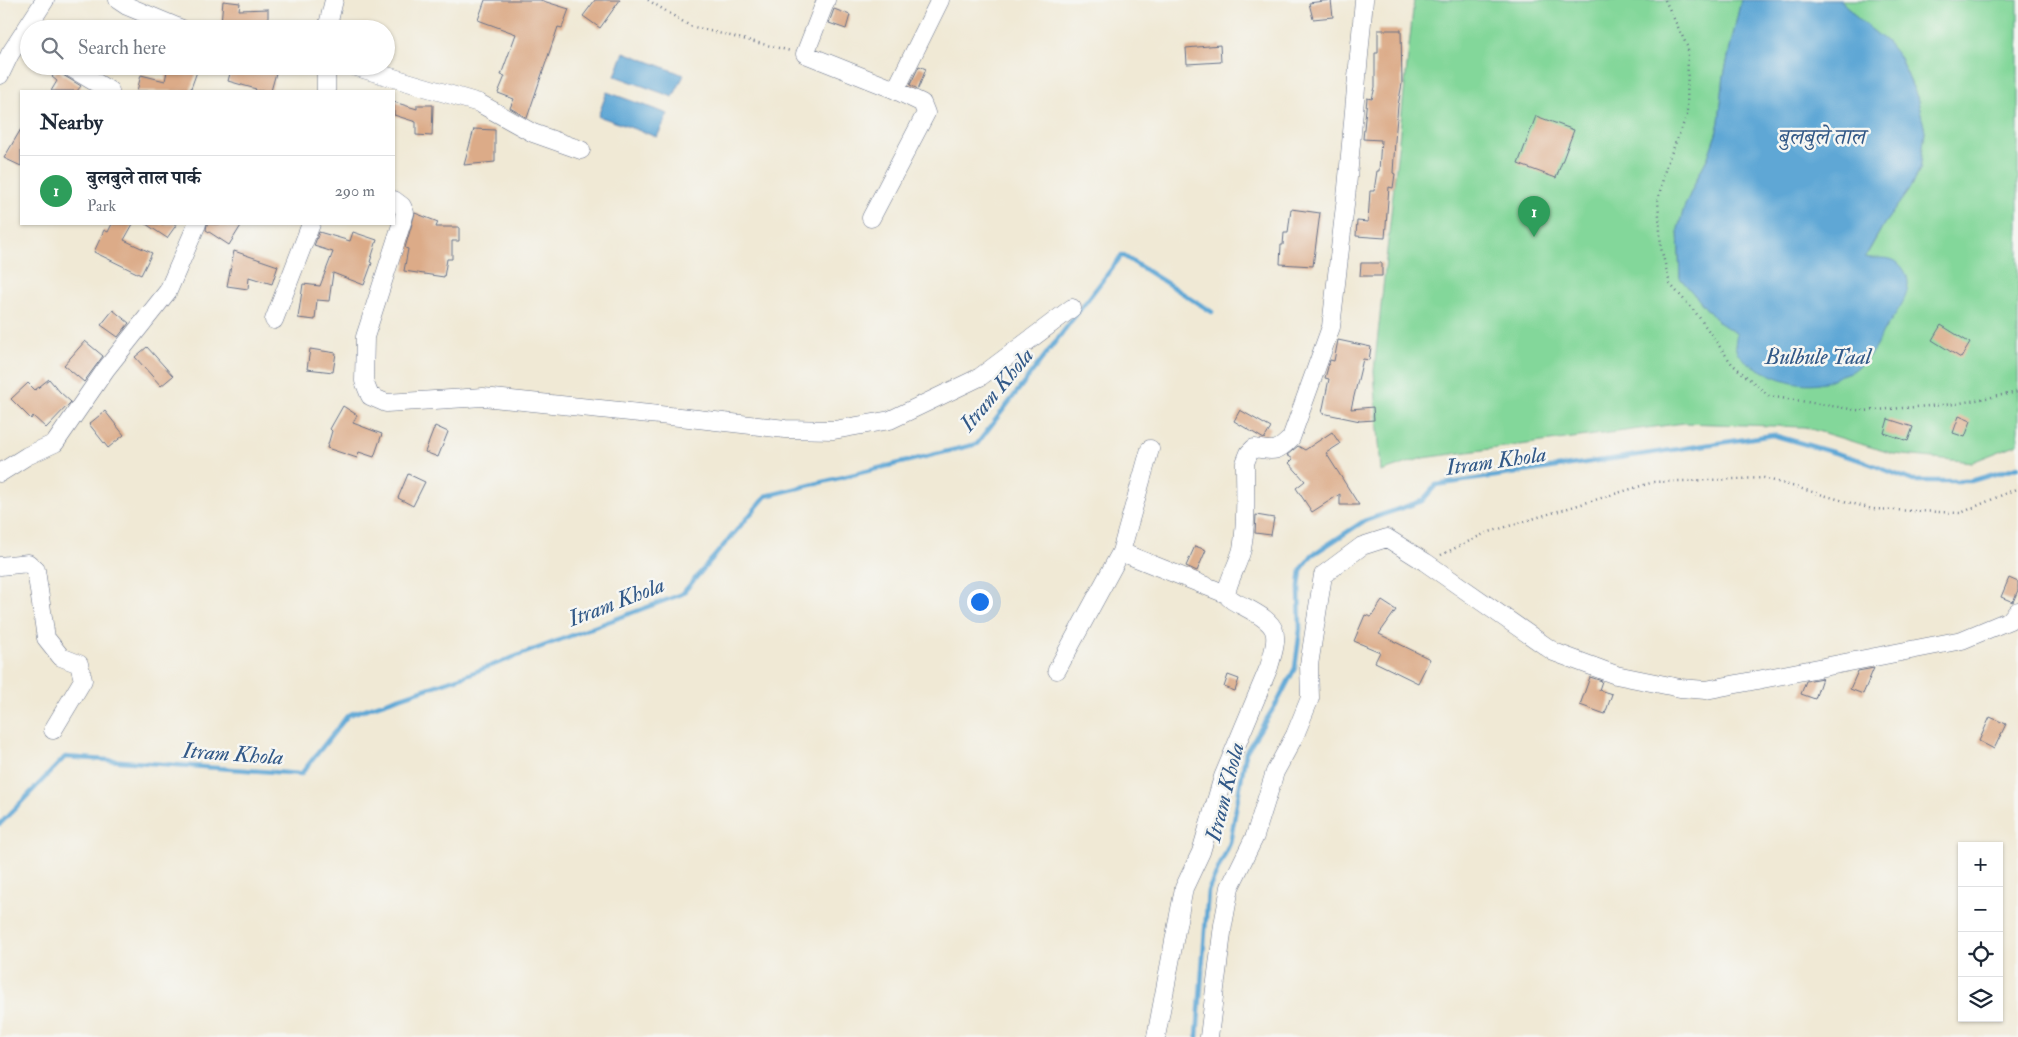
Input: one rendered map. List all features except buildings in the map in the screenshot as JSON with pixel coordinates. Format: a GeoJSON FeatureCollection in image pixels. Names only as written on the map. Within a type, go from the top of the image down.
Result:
{"type":"FeatureCollection","features":[{"type":"Feature","properties":{"kind":"street"},"geometry":{"type":"LineString","coordinates":[[35,20],[45,0]]}},
{"type":"Feature","properties":{"kind":"street"},"geometry":{"type":"LineString","coordinates":[[118,0],[127,6],[160,20]]}},
{"type":"Feature","properties":{"kind":"street"},"geometry":{"type":"LineString","coordinates":[[329,20],[334,0]]}},
{"type":"Feature","properties":{"kind":"street"},"geometry":{"type":"LineString","coordinates":[[826,0],[805,54],[893,89],[922,103],[926,113],[871,218]]}},
{"type":"Feature","properties":{"kind":"street"},"geometry":{"type":"LineString","coordinates":[[893,89],[899,83],[940,0]]}},
{"type":"Feature","properties":{"kind":"street"},"geometry":{"type":"LineString","coordinates":[[1226,594],[1227,585],[1241,552],[1244,538],[1245,463],[1249,453],[1254,448],[1274,451],[1283,447],[1291,438],[1331,327],[1347,188],[1364,0]]}},
{"type":"Feature","properties":{"kind":"street"},"geometry":{"type":"LineString","coordinates":[[0,75],[5,50],[20,43]]}},
{"type":"Feature","properties":{"kind":"street"},"geometry":{"type":"LineString","coordinates":[[83,75],[108,90]]}},
{"type":"Feature","properties":{"kind":"street"},"geometry":{"type":"LineString","coordinates":[[326,75],[326,90]]}},
{"type":"Feature","properties":{"kind":"street"},"geometry":{"type":"LineString","coordinates":[[384,75],[479,103],[533,133],[580,150]]}},
{"type":"Feature","properties":{"kind":"street"},"geometry":{"type":"LineString","coordinates":[[395,201],[402,206],[405,213],[365,337],[364,381],[370,396],[386,403],[483,397],[689,418],[785,430],[834,430],[890,420],[980,377],[1072,308]]}},
{"type":"Feature","properties":{"kind":"street"},"geometry":{"type":"LineString","coordinates":[[0,473],[27,456],[55,443],[106,369],[168,291],[197,225]]}},
{"type":"Feature","properties":{"kind":"street"},"geometry":{"type":"LineString","coordinates":[[274,320],[311,225]]}},
{"type":"Feature","properties":{"kind":"street"},"geometry":{"type":"LineString","coordinates":[[1057,670],[1121,552],[1150,449]]}},
{"type":"Feature","properties":{"kind":"street"},"geometry":{"type":"LineString","coordinates":[[1209,1037],[1223,926],[1230,887],[1255,836],[1274,772],[1295,735],[1310,698],[1309,665],[1322,575],[1362,546],[1387,538],[1425,562],[1554,652],[1616,675],[1680,688],[1706,690],[1962,640],[2010,620],[2018,611]]}},
{"type":"Feature","properties":{"kind":"street"},"geometry":{"type":"LineString","coordinates":[[1121,552],[1226,594],[1231,600],[1263,617],[1276,634],[1269,667],[1223,777],[1201,852],[1184,888],[1156,1037]]}},
{"type":"Feature","properties":{"kind":"street"},"geometry":{"type":"LineString","coordinates":[[0,566],[28,563],[36,570],[46,638],[60,657],[79,664],[83,680],[53,730]]}},
{"type":"Feature","properties":{"kind":"path"},"geometry":{"type":"LineString","coordinates":[[648,0],[690,26],[805,54]]}},
{"type":"Feature","properties":{"kind":"path"},"geometry":{"type":"LineString","coordinates":[[1665,0],[1688,48],[1687,115],[1666,166],[1658,200],[1661,248],[1670,284],[1696,313],[1732,364],[1769,396],[1863,411],[1955,404],[2018,392]]}},
{"type":"Feature","properties":{"kind":"path"},"geometry":{"type":"LineString","coordinates":[[1425,562],[1486,533],[1654,482],[1764,478],[1872,508],[1960,513],[2018,488]]}},
{"type":"Feature","properties":{"kind":"green space"},"geometry":{"type":"Polygon","coordinates":[[[1414,0],[1741,0],[1724,75],[1716,134],[1708,157],[1684,208],[1678,229],[1680,278],[1717,321],[1865,258],[1884,224],[1908,191],[1920,169],[1925,131],[1917,97],[1904,67],[1887,42],[1857,18],[1841,0],[2018,0],[2018,444],[1972,462],[1894,454],[1804,427],[1684,423],[1423,458],[1381,472],[1374,371],[1414,0]]]}},
{"type":"Feature","properties":{"kind":"water","name":"बुलबुले ताल"},"geometry":{"type":"Polygon","coordinates":[[[1741,0],[1841,0],[1857,18],[1887,42],[1900,58],[1917,97],[1925,131],[1920,169],[1865,257],[1886,258],[1898,263],[1905,271],[1908,280],[1905,298],[1884,330],[1876,347],[1855,370],[1815,384],[1788,381],[1744,360],[1736,350],[1737,334],[1717,321],[1680,278],[1678,229],[1684,208],[1708,157],[1716,134],[1724,75],[1741,0]]]}},
{"type":"Feature","properties":{"kind":"water"},"geometry":{"type":"Polygon","coordinates":[[[624,52],[684,75],[673,97],[615,76],[624,52]]]}},
{"type":"Feature","properties":{"kind":"water"},"geometry":{"type":"Polygon","coordinates":[[[607,92],[668,114],[657,137],[598,116],[607,92]]]}},
{"type":"Feature","properties":{"kind":"waterway","name":"Itram Khola"},"geometry":{"type":"LineString","coordinates":[[0,824],[65,757],[301,774],[348,715],[464,676],[682,594],[766,496],[977,444],[1122,255],[1212,312]]}},
{"type":"Feature","properties":{"kind":"waterway","name":"Itram Khola"},"geometry":{"type":"LineString","coordinates":[[1197,1037],[1208,891],[1230,843],[1246,752],[1278,701],[1295,668],[1300,629],[1299,587],[1301,570],[1312,555],[1364,521],[1422,501],[1436,485],[1773,435],[1863,461],[1913,481],[1971,481],[2018,467]]}},
{"type":"Feature","properties":{"kind":"place","name":"बुलबुले ताल पार्क"},"geometry":{"type":"Point","coordinates":[1534,237]}},
{"type":"Feature","properties":{"kind":"water label","name":"Bulbule Taal"},"geometry":{"type":"Point","coordinates":[1818,356]}}]}
